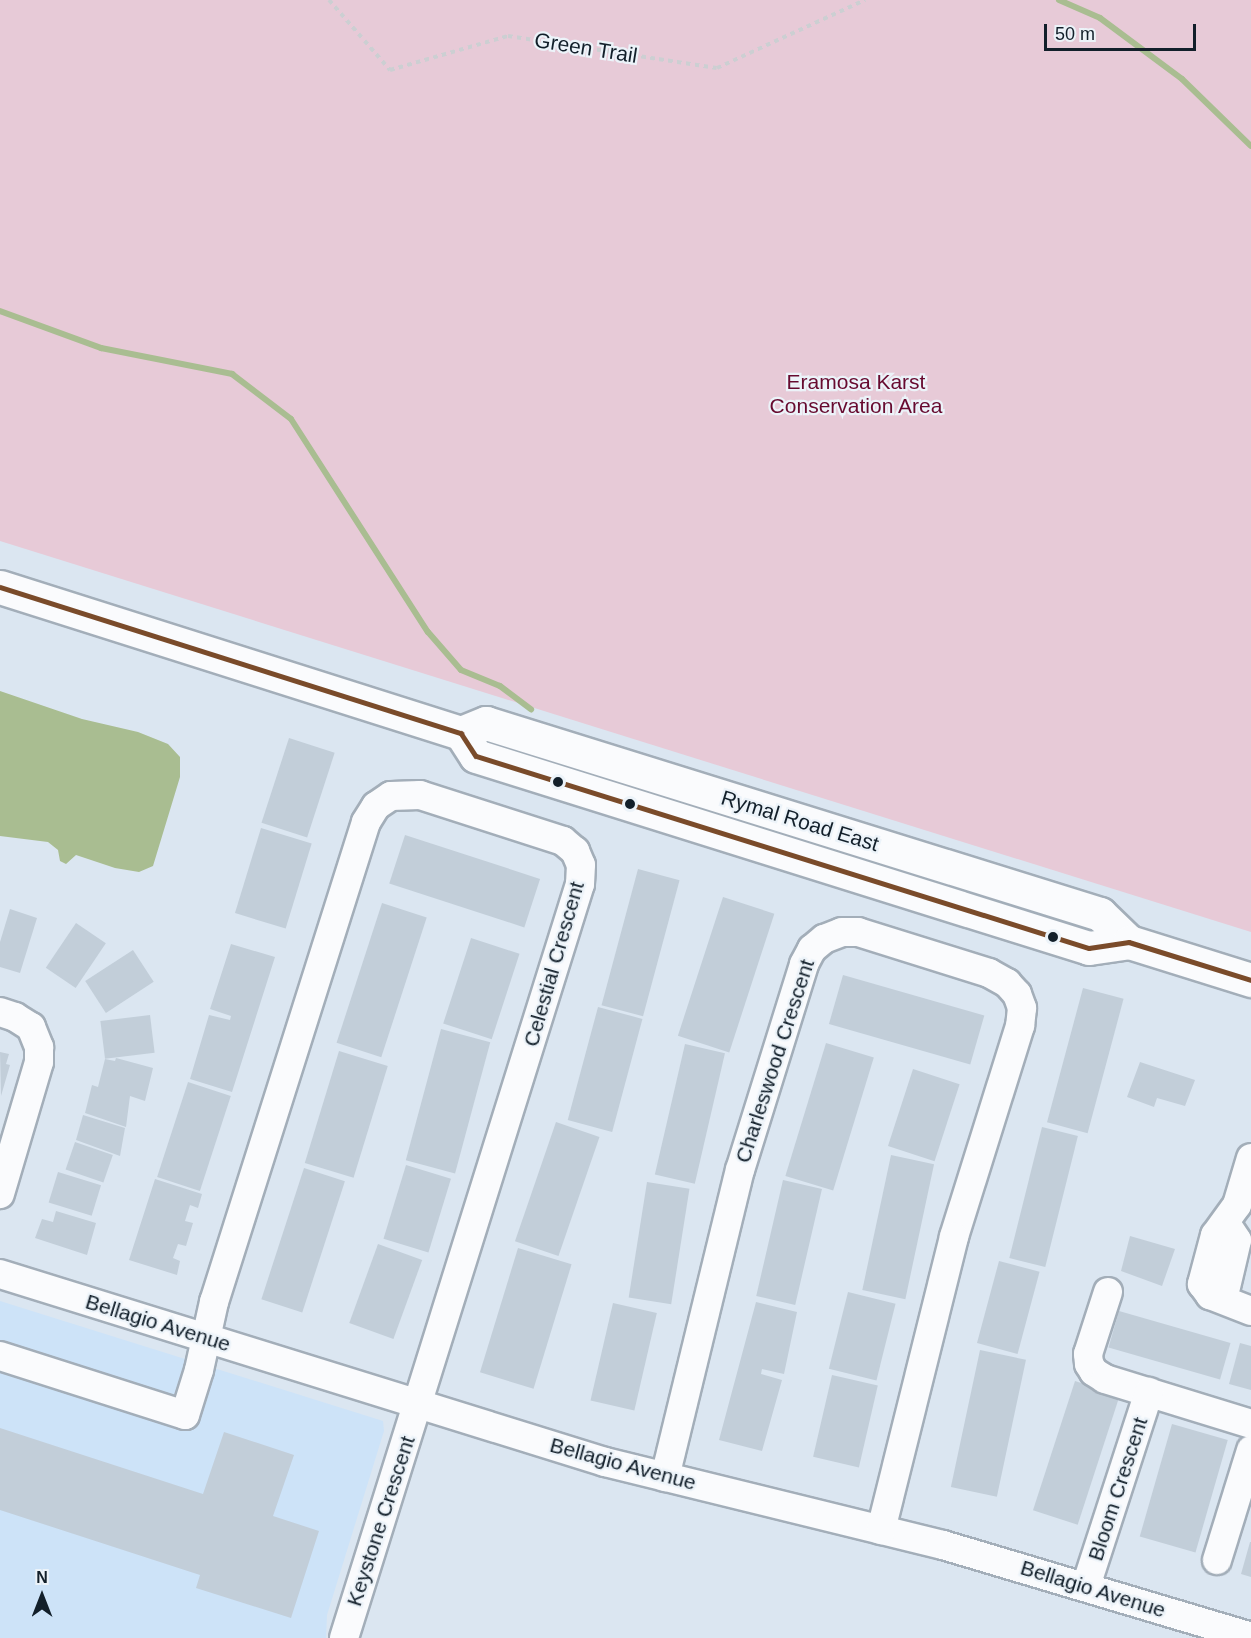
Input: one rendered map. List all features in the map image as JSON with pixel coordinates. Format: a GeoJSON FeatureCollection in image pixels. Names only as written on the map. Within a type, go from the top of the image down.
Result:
{"type":"FeatureCollection","features":[{"type":"Feature","properties":{"kind":"main road","name":"Rymal Road East"},"geometry":{"type":"LineString","coordinates":[[0,587],[461,733],[486,723],[1100,914],[1129,942],[1251,980]]}},
{"type":"Feature","properties":{"kind":"street","name":"Celestial Crescent"},"geometry":{"type":"LineString","coordinates":[[0,1356],[185,1415],[214,1302],[366,822],[376,806],[391,795],[420,795],[563,841],[576,852],[581,865],[580,884],[418,1404]]}},
{"type":"Feature","properties":{"kind":"street","name":"Charleswood Crescent"},"geometry":{"type":"LineString","coordinates":[[665,1476],[740,1170],[804,964],[812,949],[824,939],[842,932],[858,932],[988,973],[1007,983],[1017,994],[1022,1008],[1020,1026],[954,1237],[881,1530]]}},
{"type":"Feature","properties":{"kind":"street"},"geometry":{"type":"LineString","coordinates":[[0,1012],[15,1017],[31,1027],[39,1047],[39,1062],[0,1194]]}},
{"type":"Feature","properties":{"kind":"street"},"geometry":{"type":"LineString","coordinates":[[1250,1167],[1218,1267],[1230,1292],[1251,1300]]}},
{"type":"Feature","properties":{"kind":"street"},"geometry":{"type":"LineString","coordinates":[[1233,1217],[1215,1235],[1202,1284],[1210,1296],[1251,1311]]}},
{"type":"Feature","properties":{"kind":"street","name":"Bellagio Avenue"},"geometry":{"type":"LineString","coordinates":[[0,1274],[605,1462],[881,1530],[1086,1586],[1218,1633],[1251,1637]]}},
{"type":"Feature","properties":{"kind":"street","name":"Bloom Crescent"},"geometry":{"type":"LineString","coordinates":[[1108,1292],[1088,1354],[1089,1364],[1094,1372],[1105,1379],[1251,1424]]}},
{"type":"Feature","properties":{"kind":"street","name":"Bloom Crescent"},"geometry":{"type":"LineString","coordinates":[[1086,1586],[1149,1392]]}},
{"type":"Feature","properties":{"kind":"street","name":"Keystone Crescent"},"geometry":{"type":"LineString","coordinates":[[344,1638],[418,1404]]}},
{"type":"Feature","properties":{"kind":"street"},"geometry":{"type":"LineString","coordinates":[[1217,1560],[1251,1450]]}},
{"type":"Feature","properties":{"kind":"path","name":"Green Trail"},"geometry":{"type":"LineString","coordinates":[[329,0],[390,70],[508,36],[717,68],[865,0]]}},
{"type":"Feature","properties":{"kind":"shaded area"},"geometry":{"type":"Polygon","coordinates":[[[0,691],[82,719],[138,732],[168,744],[180,757],[180,777],[153,866],[139,872],[115,868],[76,855],[66,864],[60,861],[58,850],[48,842],[0,836],[0,691]]]}},
{"type":"Feature","properties":{"kind":"shaded area"},"geometry":{"type":"Polygon","coordinates":[[[0,1301],[383,1421],[384,1431],[327,1615],[326,1638],[0,1638],[0,1301]]]}},
{"type":"Feature","properties":{"kind":"green space","name":"Eramosa Karst Conservation Area"},"geometry":{"type":"Polygon","coordinates":[[[0,0],[1251,0],[1251,932],[0,541],[0,0]]]}},
{"type":"Feature","properties":{"kind":"building"},"geometry":{"type":"Polygon","coordinates":[[[289,738],[335,753],[307,837],[261,823],[289,738]]]}},
{"type":"Feature","properties":{"kind":"building"},"geometry":{"type":"Polygon","coordinates":[[[261,828],[312,843],[286,929],[235,913],[261,828]]]}},
{"type":"Feature","properties":{"kind":"building"},"geometry":{"type":"Polygon","coordinates":[[[405,835],[540,879],[524,927],[389,884],[405,835]]]}},
{"type":"Feature","properties":{"kind":"building"},"geometry":{"type":"Polygon","coordinates":[[[638,869],[680,880],[643,1016],[602,1005],[638,869]]]}},
{"type":"Feature","properties":{"kind":"building"},"geometry":{"type":"Polygon","coordinates":[[[723,897],[774,914],[729,1053],[678,1036],[723,897]]]}},
{"type":"Feature","properties":{"kind":"building"},"geometry":{"type":"Polygon","coordinates":[[[382,903],[427,918],[381,1057],[337,1043],[382,903]]]}},
{"type":"Feature","properties":{"kind":"building"},"geometry":{"type":"Polygon","coordinates":[[[10,909],[37,918],[20,973],[0,967],[0,942],[10,909]]]}},
{"type":"Feature","properties":{"kind":"building"},"geometry":{"type":"Polygon","coordinates":[[[76,923],[106,943],[76,988],[46,968],[76,923]]]}},
{"type":"Feature","properties":{"kind":"building"},"geometry":{"type":"Polygon","coordinates":[[[471,938],[520,954],[492,1039],[443,1024],[471,938]]]}},
{"type":"Feature","properties":{"kind":"building"},"geometry":{"type":"Polygon","coordinates":[[[231,944],[275,957],[232,1092],[190,1079],[209,1015],[230,1020],[231,1016],[210,1009],[231,944]]]}},
{"type":"Feature","properties":{"kind":"building"},"geometry":{"type":"Polygon","coordinates":[[[133,950],[154,982],[106,1013],[85,981],[133,950]]]}},
{"type":"Feature","properties":{"kind":"building"},"geometry":{"type":"Polygon","coordinates":[[[843,975],[984,1016],[970,1065],[829,1024],[843,975]]]}},
{"type":"Feature","properties":{"kind":"building"},"geometry":{"type":"Polygon","coordinates":[[[1083,988],[1124,999],[1088,1133],[1047,1122],[1083,988]]]}},
{"type":"Feature","properties":{"kind":"building"},"geometry":{"type":"Polygon","coordinates":[[[598,1007],[642,1019],[612,1132],[568,1120],[598,1007]]]}},
{"type":"Feature","properties":{"kind":"building"},"geometry":{"type":"Polygon","coordinates":[[[150,1015],[155,1053],[105,1059],[100,1021],[150,1015]]]}},
{"type":"Feature","properties":{"kind":"building"},"geometry":{"type":"Polygon","coordinates":[[[441,1029],[490,1042],[455,1174],[406,1160],[441,1029]]]}},
{"type":"Feature","properties":{"kind":"building"},"geometry":{"type":"Polygon","coordinates":[[[826,1043],[874,1058],[833,1191],[785,1176],[826,1043]]]}},
{"type":"Feature","properties":{"kind":"building"},"geometry":{"type":"Polygon","coordinates":[[[685,1044],[725,1053],[695,1184],[655,1175],[685,1044]]]}},
{"type":"Feature","properties":{"kind":"building"},"geometry":{"type":"Polygon","coordinates":[[[339,1051],[388,1066],[354,1178],[305,1163],[339,1051]]]}},
{"type":"Feature","properties":{"kind":"building"},"geometry":{"type":"Polygon","coordinates":[[[0,1052],[9,1054],[6,1064],[10,1065],[1,1096],[0,1052]]]}},
{"type":"Feature","properties":{"kind":"building"},"geometry":{"type":"Polygon","coordinates":[[[116,1058],[153,1068],[145,1101],[130,1096],[126,1127],[85,1113],[92,1085],[98,1087],[105,1059],[115,1061],[116,1058]]]}},
{"type":"Feature","properties":{"kind":"building"},"geometry":{"type":"Polygon","coordinates":[[[1140,1062],[1195,1080],[1185,1106],[1157,1098],[1154,1107],[1127,1097],[1140,1062]]]}},
{"type":"Feature","properties":{"kind":"building"},"geometry":{"type":"Polygon","coordinates":[[[913,1069],[960,1084],[935,1161],[888,1146],[913,1069]]]}},
{"type":"Feature","properties":{"kind":"building"},"geometry":{"type":"Polygon","coordinates":[[[188,1082],[231,1096],[200,1191],[157,1177],[188,1082]]]}},
{"type":"Feature","properties":{"kind":"building"},"geometry":{"type":"Polygon","coordinates":[[[83,1115],[125,1128],[120,1156],[76,1140],[83,1115]]]}},
{"type":"Feature","properties":{"kind":"building"},"geometry":{"type":"Polygon","coordinates":[[[556,1122],[599,1137],[558,1256],[515,1241],[556,1122]]]}},
{"type":"Feature","properties":{"kind":"building"},"geometry":{"type":"Polygon","coordinates":[[[1042,1127],[1078,1136],[1045,1267],[1009,1258],[1042,1127]]]}},
{"type":"Feature","properties":{"kind":"building"},"geometry":{"type":"Polygon","coordinates":[[[75,1142],[113,1155],[103,1182],[66,1169],[75,1142]]]}},
{"type":"Feature","properties":{"kind":"building"},"geometry":{"type":"Polygon","coordinates":[[[891,1155],[934,1164],[905,1299],[862,1290],[891,1155]]]}},
{"type":"Feature","properties":{"kind":"building"},"geometry":{"type":"Polygon","coordinates":[[[406,1165],[451,1179],[428,1252],[383,1239],[406,1165]]]}},
{"type":"Feature","properties":{"kind":"building"},"geometry":{"type":"Polygon","coordinates":[[[304,1168],[345,1181],[302,1313],[261,1299],[304,1168]]]}},
{"type":"Feature","properties":{"kind":"building"},"geometry":{"type":"Polygon","coordinates":[[[58,1172],[101,1185],[92,1216],[49,1203],[58,1172]]]}},
{"type":"Feature","properties":{"kind":"building"},"geometry":{"type":"Polygon","coordinates":[[[155,1179],[202,1194],[198,1208],[190,1205],[185,1221],[193,1223],[186,1246],[178,1244],[173,1258],[180,1261],[177,1275],[129,1260],[155,1179]]]}},
{"type":"Feature","properties":{"kind":"building"},"geometry":{"type":"Polygon","coordinates":[[[783,1180],[822,1189],[795,1305],[756,1296],[783,1180]]]}},
{"type":"Feature","properties":{"kind":"building"},"geometry":{"type":"Polygon","coordinates":[[[647,1182],[689,1189],[671,1304],[629,1298],[647,1182]]]}},
{"type":"Feature","properties":{"kind":"building"},"geometry":{"type":"Polygon","coordinates":[[[56,1211],[96,1223],[87,1255],[35,1238],[42,1219],[53,1222],[56,1211]]]}},
{"type":"Feature","properties":{"kind":"building"},"geometry":{"type":"Polygon","coordinates":[[[1130,1236],[1175,1249],[1162,1286],[1121,1271],[1130,1236]]]}},
{"type":"Feature","properties":{"kind":"building"},"geometry":{"type":"Polygon","coordinates":[[[378,1244],[422,1260],[393,1339],[349,1323],[378,1244]]]}},
{"type":"Feature","properties":{"kind":"building"},"geometry":{"type":"Polygon","coordinates":[[[518,1248],[572,1264],[534,1389],[480,1372],[518,1248]]]}},
{"type":"Feature","properties":{"kind":"building"},"geometry":{"type":"Polygon","coordinates":[[[999,1261],[1040,1272],[1018,1354],[977,1343],[999,1261]]]}},
{"type":"Feature","properties":{"kind":"building"},"geometry":{"type":"Polygon","coordinates":[[[848,1292],[896,1304],[876,1381],[829,1369],[848,1292]]]}},
{"type":"Feature","properties":{"kind":"building"},"geometry":{"type":"Polygon","coordinates":[[[756,1302],[797,1312],[784,1374],[762,1369],[761,1374],[782,1380],[762,1451],[719,1440],[756,1302]]]}},
{"type":"Feature","properties":{"kind":"building"},"geometry":{"type":"Polygon","coordinates":[[[613,1303],[657,1313],[634,1411],[591,1400],[613,1303]]]}},
{"type":"Feature","properties":{"kind":"building"},"geometry":{"type":"Polygon","coordinates":[[[1119,1311],[1231,1343],[1220,1380],[1109,1348],[1119,1311]]]}},
{"type":"Feature","properties":{"kind":"building"},"geometry":{"type":"Polygon","coordinates":[[[1240,1343],[1251,1346],[1251,1390],[1229,1384],[1240,1343]]]}},
{"type":"Feature","properties":{"kind":"building"},"geometry":{"type":"Polygon","coordinates":[[[980,1350],[1026,1360],[997,1497],[951,1487],[980,1350]]]}},
{"type":"Feature","properties":{"kind":"building"},"geometry":{"type":"Polygon","coordinates":[[[832,1375],[878,1386],[859,1467],[813,1457],[832,1375]]]}},
{"type":"Feature","properties":{"kind":"building"},"geometry":{"type":"Polygon","coordinates":[[[1075,1381],[1120,1396],[1078,1525],[1033,1510],[1075,1381]]]}},
{"type":"Feature","properties":{"kind":"building"},"geometry":{"type":"Polygon","coordinates":[[[1172,1424],[1228,1440],[1196,1552],[1140,1536],[1172,1424]]]}},
{"type":"Feature","properties":{"kind":"building"},"geometry":{"type":"Polygon","coordinates":[[[0,1428],[203,1494],[224,1432],[294,1455],[273,1516],[319,1531],[291,1618],[196,1588],[200,1575],[0,1510],[0,1428]]]}},
{"type":"Feature","properties":{"kind":"building"},"geometry":{"type":"Polygon","coordinates":[[[1251,1542],[1251,1577],[1241,1574],[1251,1542]]]}},
{"type":"Feature","properties":{"kind":"waterway"},"geometry":{"type":"LineString","coordinates":[[1059,0],[1100,18],[1182,79],[1251,146]]}},
{"type":"Feature","properties":{"kind":"waterway"},"geometry":{"type":"LineString","coordinates":[[0,311],[101,348],[232,374],[291,419],[428,632],[461,670],[500,686],[531,709]]}},
{"type":"Feature","properties":{"kind":"transit line"},"geometry":{"type":"LineString","coordinates":[[0,587],[461,733],[476,756],[1089,948],[1129,942],[1251,980]]}}]}
